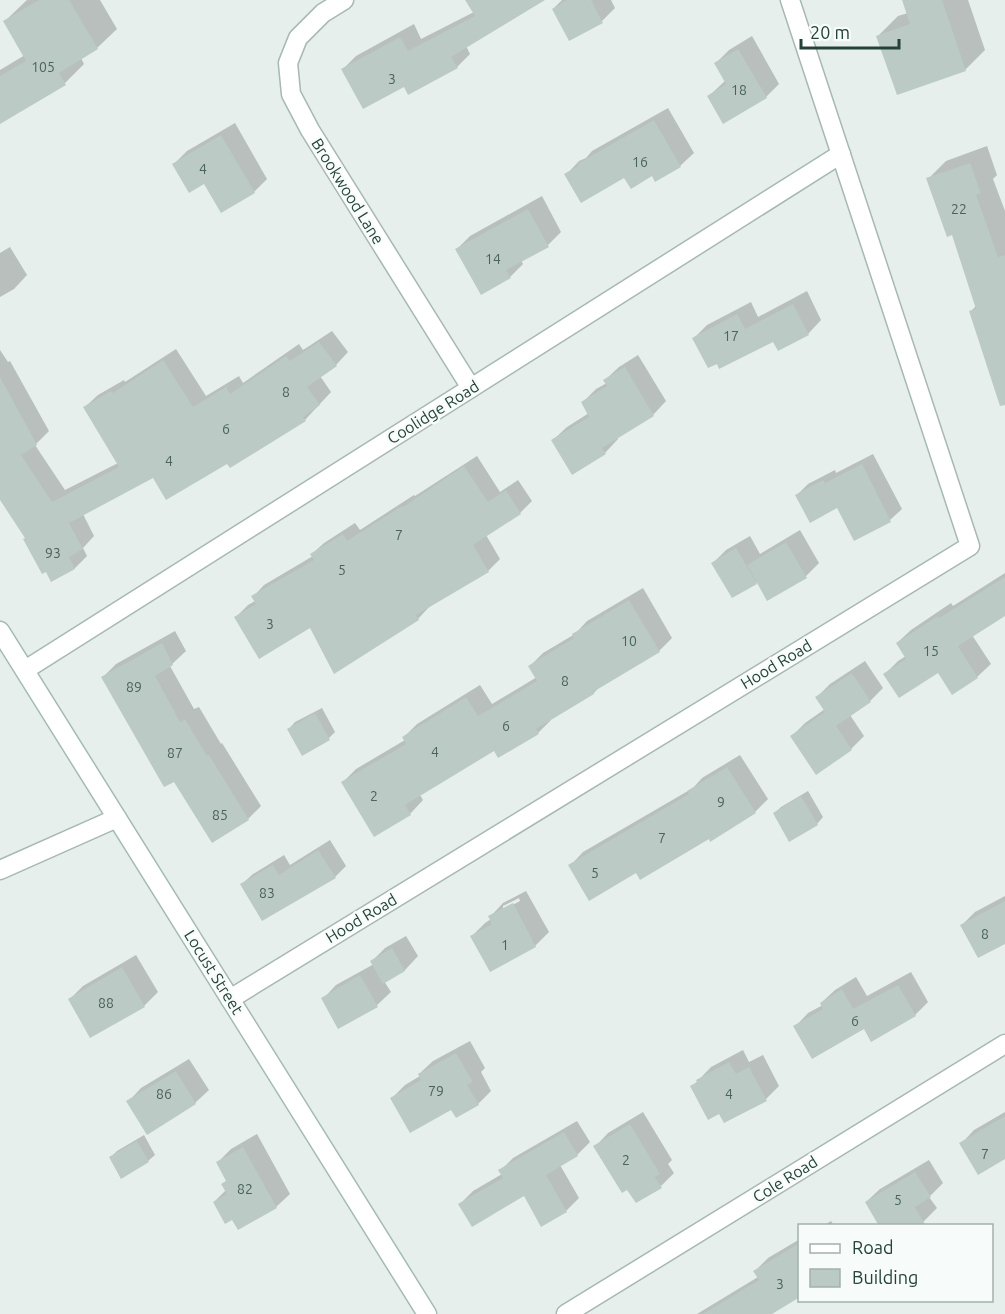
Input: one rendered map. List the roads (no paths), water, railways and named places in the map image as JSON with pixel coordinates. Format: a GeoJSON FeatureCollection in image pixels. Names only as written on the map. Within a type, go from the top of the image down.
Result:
{"type":"FeatureCollection","features":[{"type":"Feature","properties":{"kind":"street","name":"Brookwood Lane"},"geometry":{"type":"LineString","coordinates":[[344,0],[323,13],[298,38],[288,63],[291,94],[310,130],[471,388]]}},
{"type":"Feature","properties":{"kind":"street"},"geometry":{"type":"LineString","coordinates":[[790,0],[841,154]]}},
{"type":"Feature","properties":{"kind":"street","name":"Coolidge Road"},"geometry":{"type":"LineString","coordinates":[[25,670],[841,154]]}},
{"type":"Feature","properties":{"kind":"street","name":"Hood Road"},"geometry":{"type":"LineString","coordinates":[[230,999],[970,546],[841,154]]}},
{"type":"Feature","properties":{"kind":"street","name":"Locust Street"},"geometry":{"type":"LineString","coordinates":[[0,631],[427,1314]]}},
{"type":"Feature","properties":{"kind":"street"},"geometry":{"type":"LineString","coordinates":[[0,870],[117,818]]}},
{"type":"Feature","properties":{"kind":"street","name":"Cole Road"},"geometry":{"type":"LineString","coordinates":[[566,1314],[1005,1044]]}}]}
